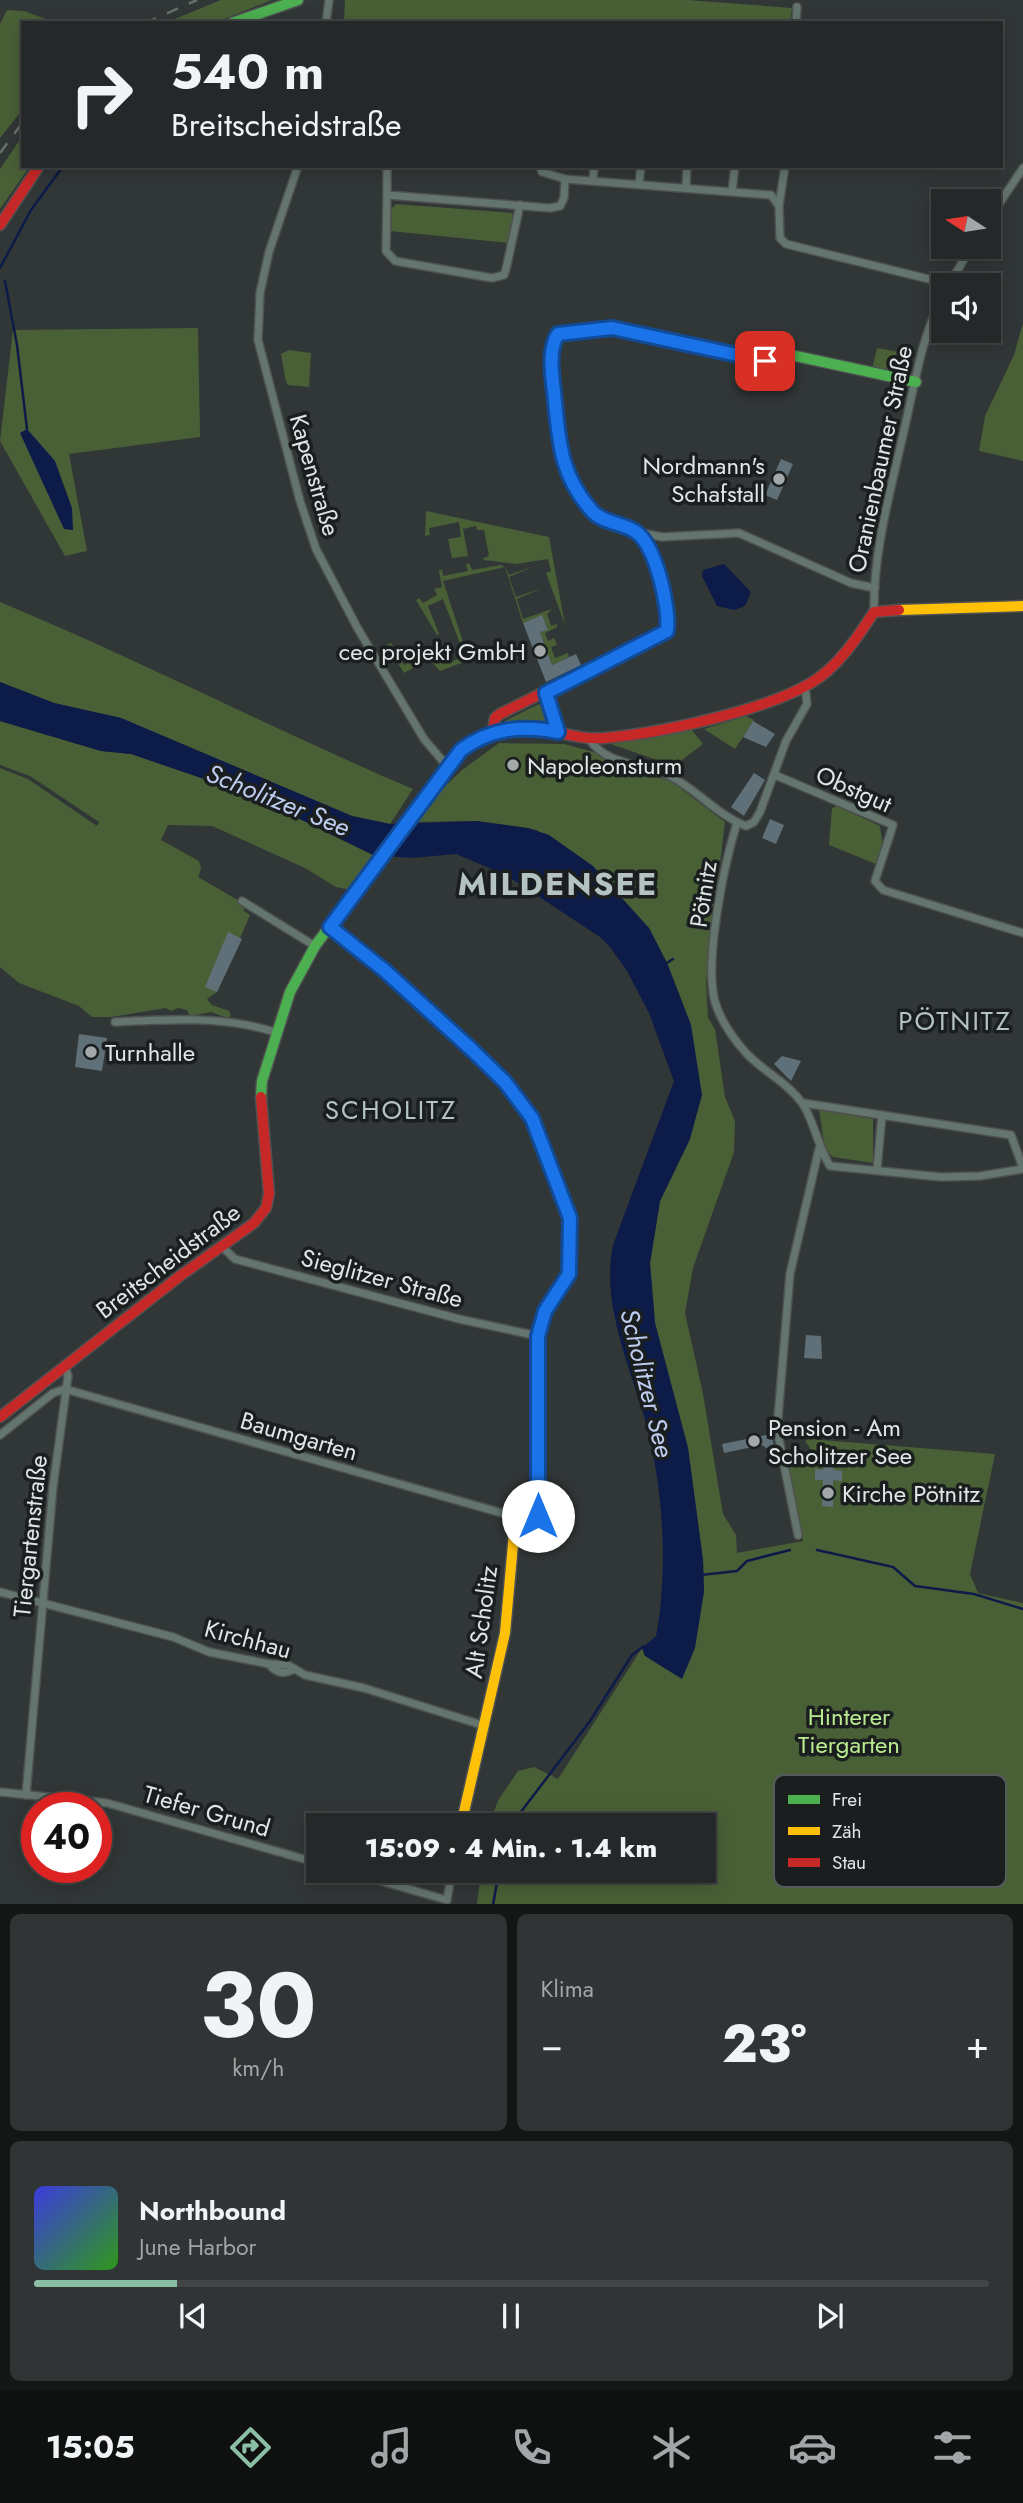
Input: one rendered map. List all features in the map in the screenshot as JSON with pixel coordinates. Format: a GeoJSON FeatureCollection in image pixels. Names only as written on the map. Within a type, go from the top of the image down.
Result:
{"type":"FeatureCollection","features":[{"type":"Feature","properties":{"kind":"street"},"geometry":{"type":"LineString","coordinates":[[238,21],[298,0]]}},
{"type":"Feature","properties":{"kind":"street"},"geometry":{"type":"LineString","coordinates":[[326,21],[328,0]]}},
{"type":"Feature","properties":{"kind":"street"},"geometry":{"type":"LineString","coordinates":[[796,21],[797,7]]}},
{"type":"Feature","properties":{"kind":"street"},"geometry":{"type":"LineString","coordinates":[[0,225],[38,168]]}},
{"type":"Feature","properties":{"kind":"street","name":"Kapenstraße"},"geometry":{"type":"LineString","coordinates":[[297,168],[266,266],[260,293],[258,340],[300,501],[316,549],[358,629],[424,739],[447,766]]}},
{"type":"Feature","properties":{"kind":"street"},"geometry":{"type":"LineString","coordinates":[[387,168],[386,251],[395,261],[492,278],[504,275],[520,205]]}},
{"type":"Feature","properties":{"kind":"street"},"geometry":{"type":"LineString","coordinates":[[541,168],[542,172],[565,179],[771,195],[779,205]]}},
{"type":"Feature","properties":{"kind":"street"},"geometry":{"type":"LineString","coordinates":[[593,181],[594,168]]}},
{"type":"Feature","properties":{"kind":"street"},"geometry":{"type":"LineString","coordinates":[[639,184],[641,168]]}},
{"type":"Feature","properties":{"kind":"street"},"geometry":{"type":"LineString","coordinates":[[686,187],[687,168]]}},
{"type":"Feature","properties":{"kind":"street"},"geometry":{"type":"LineString","coordinates":[[732,191],[735,168]]}},
{"type":"Feature","properties":{"kind":"street"},"geometry":{"type":"LineString","coordinates":[[785,168],[779,205],[780,238],[786,244],[931,280]]}},
{"type":"Feature","properties":{"kind":"street"},"geometry":{"type":"LineString","coordinates":[[1001,201],[1023,168]]}},
{"type":"Feature","properties":{"kind":"street"},"geometry":{"type":"LineString","coordinates":[[387,195],[560,206],[564,198],[565,179]]}},
{"type":"Feature","properties":{"kind":"street","name":"Oranienbaumer Straße"},"geometry":{"type":"LineString","coordinates":[[874,612],[874,588],[883,528],[931,325]]}},
{"type":"Feature","properties":{"kind":"street"},"geometry":{"type":"LineString","coordinates":[[874,588],[851,583],[739,533],[662,537],[636,532],[594,514],[562,461],[551,369],[554,340],[558,334],[612,328],[765,361],[779,363],[791,355],[916,382]]}},
{"type":"Feature","properties":{"kind":"street"},"geometry":{"type":"LineString","coordinates":[[636,532],[651,552],[669,617],[667,631],[500,714],[495,718],[493,732],[524,728],[589,739],[625,736],[688,724],[746,709],[806,685],[849,649],[874,612],[910,607],[1023,606]]}},
{"type":"Feature","properties":{"kind":"street"},"geometry":{"type":"LineString","coordinates":[[651,552],[662,537]]}},
{"type":"Feature","properties":{"kind":"street"},"geometry":{"type":"LineString","coordinates":[[589,739],[595,748],[606,754],[670,775],[737,823],[746,826],[754,822],[775,775],[786,741],[807,704],[806,685]]}},
{"type":"Feature","properties":{"kind":"street"},"geometry":{"type":"LineString","coordinates":[[546,693],[558,732]]}},
{"type":"Feature","properties":{"kind":"street","name":"Breitscheidstraße"},"geometry":{"type":"LineString","coordinates":[[0,1417],[254,1223],[268,1201],[261,1092],[275,1032],[299,971],[447,766],[474,740],[493,732]]}},
{"type":"Feature","properties":{"kind":"street","name":"Obstgut"},"geometry":{"type":"LineString","coordinates":[[775,775],[893,825],[875,881],[883,890],[1023,933]]}},
{"type":"Feature","properties":{"kind":"street","name":"Pötnitz"},"geometry":{"type":"LineString","coordinates":[[737,823],[720,908],[712,968],[713,994],[723,1021],[747,1053],[803,1103],[819,1149]]}},
{"type":"Feature","properties":{"kind":"street"},"geometry":{"type":"LineString","coordinates":[[242,901],[315,946]]}},
{"type":"Feature","properties":{"kind":"street","name":"Alt Scholitz"},"geometry":{"type":"LineString","coordinates":[[330,927],[384,970],[505,1082],[532,1118],[570,1218],[569,1274],[545,1311],[538,1336],[538,1516],[523,1519],[514,1533],[505,1633],[464,1813]]}},
{"type":"Feature","properties":{"kind":"street"},"geometry":{"type":"LineString","coordinates":[[116,1022],[170,1019],[226,1022],[251,1024],[275,1032]]}},
{"type":"Feature","properties":{"kind":"street"},"geometry":{"type":"LineString","coordinates":[[803,1103],[1011,1135],[1023,1168],[980,1176],[941,1177],[831,1166],[819,1149]]}},
{"type":"Feature","properties":{"kind":"street"},"geometry":{"type":"LineString","coordinates":[[877,1169],[882,1115]]}},
{"type":"Feature","properties":{"kind":"street"},"geometry":{"type":"LineString","coordinates":[[798,1535],[777,1429],[790,1274],[819,1149]]}},
{"type":"Feature","properties":{"kind":"street","name":"Sieglitzer Straße"},"geometry":{"type":"LineString","coordinates":[[221,1246],[235,1259],[538,1336]]}},
{"type":"Feature","properties":{"kind":"street","name":"Tiergartenstraße"},"geometry":{"type":"LineString","coordinates":[[26,1792],[42,1604],[68,1376],[65,1366]]}},
{"type":"Feature","properties":{"kind":"street"},"geometry":{"type":"LineString","coordinates":[[0,1435],[54,1393],[65,1389]]}},
{"type":"Feature","properties":{"kind":"street","name":"Baumgarten"},"geometry":{"type":"LineString","coordinates":[[65,1389],[523,1519]]}},
{"type":"Feature","properties":{"kind":"street","name":"Kirchhau"},"geometry":{"type":"LineString","coordinates":[[0,1592],[173,1637],[209,1653],[288,1665],[292,1670],[364,1688],[485,1726]]}},
{"type":"Feature","properties":{"kind":"street","name":"Tiefer Grund"},"geometry":{"type":"LineString","coordinates":[[0,1792],[21,1794]]}},
{"type":"Feature","properties":{"kind":"street","name":"Tiefer Grund"},"geometry":{"type":"LineString","coordinates":[[112,1804],[306,1860]]}},
{"type":"Feature","properties":{"kind":"street"},"geometry":{"type":"LineString","coordinates":[[388,1883],[447,1900],[450,1883]]}},
{"type":"Feature","properties":{"kind":"green space"},"geometry":{"type":"Polygon","coordinates":[[[221,0],[272,0],[219,21],[170,21],[221,0]]]}},
{"type":"Feature","properties":{"kind":"green space"},"geometry":{"type":"Polygon","coordinates":[[[345,0],[687,0],[792,8],[790,21],[344,21],[345,0]]]}},
{"type":"Feature","properties":{"kind":"green space"},"geometry":{"type":"Polygon","coordinates":[[[7,10],[24,11],[52,21],[21,21],[21,112],[0,138],[0,24],[7,10]]]}},
{"type":"Feature","properties":{"kind":"green space"},"geometry":{"type":"Polygon","coordinates":[[[21,138],[21,168],[29,168],[0,209],[0,169],[21,138]]]}},
{"type":"Feature","properties":{"kind":"green space"},"geometry":{"type":"Polygon","coordinates":[[[396,204],[512,213],[514,217],[509,243],[390,231],[390,210],[396,204]]]}},
{"type":"Feature","properties":{"kind":"green space"},"geometry":{"type":"Polygon","coordinates":[[[1023,323],[1023,461],[979,451],[985,416],[1014,355],[1023,323]]]}},
{"type":"Feature","properties":{"kind":"green space"},"geometry":{"type":"Polygon","coordinates":[[[198,328],[200,437],[69,454],[87,551],[65,556],[0,441],[13,330],[198,328]]]}},
{"type":"Feature","properties":{"kind":"green space"},"geometry":{"type":"Polygon","coordinates":[[[877,348],[904,353],[899,375],[872,369],[877,348]]]}},
{"type":"Feature","properties":{"kind":"green space"},"geometry":{"type":"Polygon","coordinates":[[[289,350],[311,353],[309,387],[288,385],[286,382],[281,354],[289,350]]]}},
{"type":"Feature","properties":{"kind":"green space"},"geometry":{"type":"Polygon","coordinates":[[[426,511],[549,537],[565,625],[546,573],[551,571],[548,559],[516,564],[484,560],[483,558],[489,556],[484,530],[477,530],[476,526],[463,529],[468,556],[452,558],[448,539],[461,537],[459,522],[429,528],[430,535],[425,536],[426,511]]]}},
{"type":"Feature","properties":{"kind":"green space"},"geometry":{"type":"Polygon","coordinates":[[[469,563],[472,570],[501,565],[505,567],[443,581],[469,660],[440,671],[429,659],[404,673],[387,645],[391,643],[404,665],[436,648],[442,659],[448,657],[450,662],[465,656],[443,599],[428,606],[439,634],[437,635],[416,600],[419,598],[423,603],[437,595],[434,589],[442,587],[439,571],[442,569],[443,576],[468,571],[466,564],[469,563]]]}},
{"type":"Feature","properties":{"kind":"green space"},"geometry":{"type":"Polygon","coordinates":[[[535,566],[509,577],[516,597],[543,588],[517,599],[523,619],[552,609],[547,614],[551,626],[557,624],[557,627],[545,633],[548,641],[554,638],[557,645],[551,647],[555,658],[568,653],[569,657],[552,665],[540,632],[548,629],[542,616],[523,623],[505,567],[509,575],[535,566]]]}},
{"type":"Feature","properties":{"kind":"green space"},"geometry":{"type":"Polygon","coordinates":[[[0,602],[413,789],[390,824],[352,816],[121,718],[54,703],[0,682],[0,602]]]}},
{"type":"Feature","properties":{"kind":"green space"},"geometry":{"type":"Polygon","coordinates":[[[539,704],[548,714],[546,724],[501,723],[539,704]]]}},
{"type":"Feature","properties":{"kind":"green space"},"geometry":{"type":"Polygon","coordinates":[[[746,716],[754,720],[735,749],[704,729],[746,716]]]}},
{"type":"Feature","properties":{"kind":"green space"},"geometry":{"type":"Polygon","coordinates":[[[0,721],[101,751],[131,754],[251,795],[373,855],[347,889],[336,887],[305,868],[212,826],[168,825],[161,840],[199,861],[201,869],[198,877],[243,903],[244,911],[250,915],[217,992],[207,999],[212,1005],[229,1011],[231,1016],[227,1018],[211,1012],[190,1016],[187,1010],[178,1008],[171,1011],[166,1008],[111,1017],[92,1017],[79,1006],[19,983],[0,967],[0,768],[28,779],[97,826],[99,822],[30,776],[0,765],[0,721]]]}},
{"type":"Feature","properties":{"kind":"green space"},"geometry":{"type":"Polygon","coordinates":[[[691,729],[703,744],[674,766],[611,744],[691,729]]]}},
{"type":"Feature","properties":{"kind":"green space","name":"Hinterer Tiergarten"},"geometry":{"type":"Polygon","coordinates":[[[499,743],[564,744],[597,753],[620,766],[671,781],[725,822],[706,982],[708,1018],[715,1029],[725,1097],[735,1121],[734,1152],[693,1268],[685,1313],[703,1394],[723,1514],[736,1535],[737,1553],[803,1541],[787,1465],[812,1463],[810,1448],[805,1441],[809,1439],[995,1454],[970,1574],[978,1593],[1023,1603],[1023,1904],[477,1904],[480,1883],[716,1883],[716,1813],[493,1813],[518,1771],[534,1767],[558,1779],[642,1648],[645,1656],[704,1592],[703,1560],[688,1448],[655,1323],[650,1263],[660,1201],[690,1139],[691,1025],[667,963],[649,928],[537,830],[477,821],[408,822],[462,770],[499,743]]]}},
{"type":"Feature","properties":{"kind":"green space"},"geometry":{"type":"Polygon","coordinates":[[[837,806],[880,826],[883,846],[876,864],[829,845],[832,808],[837,806]]]}},
{"type":"Feature","properties":{"kind":"green space"},"geometry":{"type":"Polygon","coordinates":[[[819,1110],[873,1119],[873,1163],[833,1157],[825,1150],[819,1110]]]}},
{"type":"Feature","properties":{"kind":"water"},"geometry":{"type":"Polygon","coordinates":[[[27,429],[55,461],[72,508],[73,530],[64,529],[20,433],[27,429]]]}},
{"type":"Feature","properties":{"kind":"water"},"geometry":{"type":"Polygon","coordinates":[[[724,564],[751,592],[745,606],[734,610],[717,606],[702,576],[703,570],[724,564]]]}},
{"type":"Feature","properties":{"kind":"water","name":"Scholitzer See"},"geometry":{"type":"Polygon","coordinates":[[[0,682],[54,703],[121,718],[352,816],[390,824],[477,821],[528,828],[549,835],[593,866],[649,928],[667,963],[691,1025],[702,1095],[690,1139],[660,1201],[650,1263],[655,1323],[688,1448],[703,1560],[704,1592],[695,1648],[682,1679],[645,1656],[642,1648],[656,1636],[662,1582],[662,1524],[650,1439],[618,1330],[611,1287],[613,1245],[674,1081],[649,1013],[627,971],[600,937],[506,875],[456,854],[412,858],[373,855],[251,795],[131,754],[101,751],[0,721],[0,682]]]}},
{"type":"Feature","properties":{"kind":"building","name":"Nordmann's Schafstall"},"geometry":{"type":"Polygon","coordinates":[[[781,459],[793,464],[777,500],[765,495],[781,459]]]}},
{"type":"Feature","properties":{"kind":"building","name":"cec projekt GmbH"},"geometry":{"type":"Polygon","coordinates":[[[542,615],[548,630],[540,632],[552,665],[576,654],[581,665],[546,682],[523,623],[542,615]]]}},
{"type":"Feature","properties":{"kind":"building"},"geometry":{"type":"Polygon","coordinates":[[[753,721],[775,734],[766,747],[743,737],[753,721]]]}},
{"type":"Feature","properties":{"kind":"building"},"geometry":{"type":"Polygon","coordinates":[[[754,773],[765,780],[744,816],[731,807],[754,773]]]}},
{"type":"Feature","properties":{"kind":"building"},"geometry":{"type":"Polygon","coordinates":[[[770,819],[784,825],[776,844],[762,838],[770,819]]]}},
{"type":"Feature","properties":{"kind":"building"},"geometry":{"type":"Polygon","coordinates":[[[228,932],[242,939],[217,992],[205,987],[228,932]]]}},
{"type":"Feature","properties":{"kind":"building","name":"Turnhalle"},"geometry":{"type":"Polygon","coordinates":[[[79,1034],[107,1038],[102,1071],[75,1067],[79,1034]]]}},
{"type":"Feature","properties":{"kind":"building"},"geometry":{"type":"Polygon","coordinates":[[[782,1056],[801,1061],[791,1081],[774,1064],[782,1056]]]}},
{"type":"Feature","properties":{"kind":"building"},"geometry":{"type":"Polygon","coordinates":[[[806,1335],[821,1336],[822,1359],[804,1358],[806,1335]]]}},
{"type":"Feature","properties":{"kind":"building","name":"Pension - Am Scholitzer See"},"geometry":{"type":"Polygon","coordinates":[[[771,1434],[774,1446],[766,1448],[762,1445],[724,1453],[722,1444],[771,1434]]]}},
{"type":"Feature","properties":{"kind":"building","name":"Kirche Pötnitz"},"geometry":{"type":"Polygon","coordinates":[[[828,1457],[834,1462],[834,1470],[842,1471],[842,1481],[833,1480],[833,1507],[822,1506],[823,1480],[815,1480],[815,1469],[823,1470],[824,1460],[828,1457]]]}},
{"type":"Feature","properties":{"kind":"waterway"},"geometry":{"type":"LineString","coordinates":[[0,268],[31,210],[61,169]]}},
{"type":"Feature","properties":{"kind":"waterway"},"geometry":{"type":"LineString","coordinates":[[5,281],[17,345],[27,429]]}},
{"type":"Feature","properties":{"kind":"waterway"},"geometry":{"type":"LineString","coordinates":[[667,963],[673,959]]}},
{"type":"Feature","properties":{"kind":"waterway"},"geometry":{"type":"LineString","coordinates":[[701,1575],[737,1571],[747,1561],[790,1550]]}},
{"type":"Feature","properties":{"kind":"waterway"},"geometry":{"type":"LineString","coordinates":[[817,1550],[893,1567],[915,1586],[974,1594],[1023,1609]]}},
{"type":"Feature","properties":{"kind":"waterway"},"geometry":{"type":"LineString","coordinates":[[520,1813],[590,1721],[632,1655],[644,1646]]}},
{"type":"Feature","properties":{"kind":"waterway"},"geometry":{"type":"LineString","coordinates":[[493,1904],[497,1883]]}},
{"type":"Feature","properties":{"kind":"railway"},"geometry":{"type":"LineString","coordinates":[[150,21],[197,0]]}},
{"type":"Feature","properties":{"kind":"railway"},"geometry":{"type":"LineString","coordinates":[[0,153],[21,125]]}},
{"type":"Feature","properties":{"kind":"traffic: fast"},"geometry":{"type":"LineString","coordinates":[[238,21],[298,0]]}},
{"type":"Feature","properties":{"kind":"traffic: fast"},"geometry":{"type":"LineString","coordinates":[[551,365],[554,340],[571,332],[624,331],[688,342],[765,361],[780,363],[791,355],[916,382]]}},
{"type":"Feature","properties":{"kind":"traffic: fast"},"geometry":{"type":"LineString","coordinates":[[261,1097],[262,1081],[290,992],[315,946],[433,788]]}},
{"type":"Feature","properties":{"kind":"traffic: fast"},"geometry":{"type":"LineString","coordinates":[[329,927],[384,970],[505,1081],[532,1118],[561,1193]]}},
{"type":"Feature","properties":{"kind":"traffic: slow"},"geometry":{"type":"LineString","coordinates":[[899,610],[1023,606]]}},
{"type":"Feature","properties":{"kind":"traffic: slow"},"geometry":{"type":"LineString","coordinates":[[464,1813],[505,1633],[514,1533],[518,1526]]}},
{"type":"Feature","properties":{"kind":"traffic: jam"},"geometry":{"type":"LineString","coordinates":[[0,225],[38,168]]}},
{"type":"Feature","properties":{"kind":"traffic: jam"},"geometry":{"type":"LineString","coordinates":[[493,732],[495,718],[500,714],[667,631],[669,617],[651,552],[636,532],[594,514],[562,461],[551,365]]}},
{"type":"Feature","properties":{"kind":"traffic: jam"},"geometry":{"type":"LineString","coordinates":[[433,788],[462,750],[479,738],[499,731],[532,728],[581,737],[605,738],[682,726],[767,703],[811,683],[830,669],[854,642],[874,612],[899,610]]}},
{"type":"Feature","properties":{"kind":"traffic: jam"},"geometry":{"type":"LineString","coordinates":[[0,1417],[180,1276],[254,1223],[266,1208],[269,1194],[261,1097]]}},
{"type":"Feature","properties":{"kind":"traffic: jam"},"geometry":{"type":"LineString","coordinates":[[518,1526],[523,1519],[538,1516],[538,1336],[546,1311],[569,1274],[570,1218],[561,1193]]}},
{"type":"Feature","properties":{"kind":"place","name":"Nordmann's Schafstall"},"geometry":{"type":"Point","coordinates":[779,479]}},
{"type":"Feature","properties":{"kind":"place","name":"cec projekt GmbH"},"geometry":{"type":"Point","coordinates":[540,651]}},
{"type":"Feature","properties":{"kind":"place","name":"Napoleonsturm"},"geometry":{"type":"Point","coordinates":[513,765]}},
{"type":"Feature","properties":{"kind":"place","name":"Turnhalle"},"geometry":{"type":"Point","coordinates":[91,1052]}},
{"type":"Feature","properties":{"kind":"place","name":"Pension - Am Scholitzer See"},"geometry":{"type":"Point","coordinates":[754,1441]}},
{"type":"Feature","properties":{"kind":"place","name":"Kirche Pötnitz"},"geometry":{"type":"Point","coordinates":[828,1493]}},
{"type":"Feature","properties":{"kind":"district","name":"MILDENSEE"},"geometry":{"type":"Point","coordinates":[558,884]}},
{"type":"Feature","properties":{"kind":"district","name":"PÖTNITZ"},"geometry":{"type":"Point","coordinates":[955,1021]}},
{"type":"Feature","properties":{"kind":"district","name":"SCHOLITZ"},"geometry":{"type":"Point","coordinates":[391,1110]}},
{"type":"Feature","properties":{"kind":"route"},"geometry":{"type":"LineString","coordinates":[[538,1516],[538,1336],[545,1311],[569,1274],[570,1218],[553,1169],[532,1118],[505,1082],[384,970],[330,927],[438,777],[461,750],[474,740],[502,730],[539,728],[558,732],[557,721],[546,693],[667,631],[669,617],[651,552],[636,532],[594,514],[562,461],[551,369],[554,340],[558,334],[564,331],[612,328],[765,361]]}}]}
